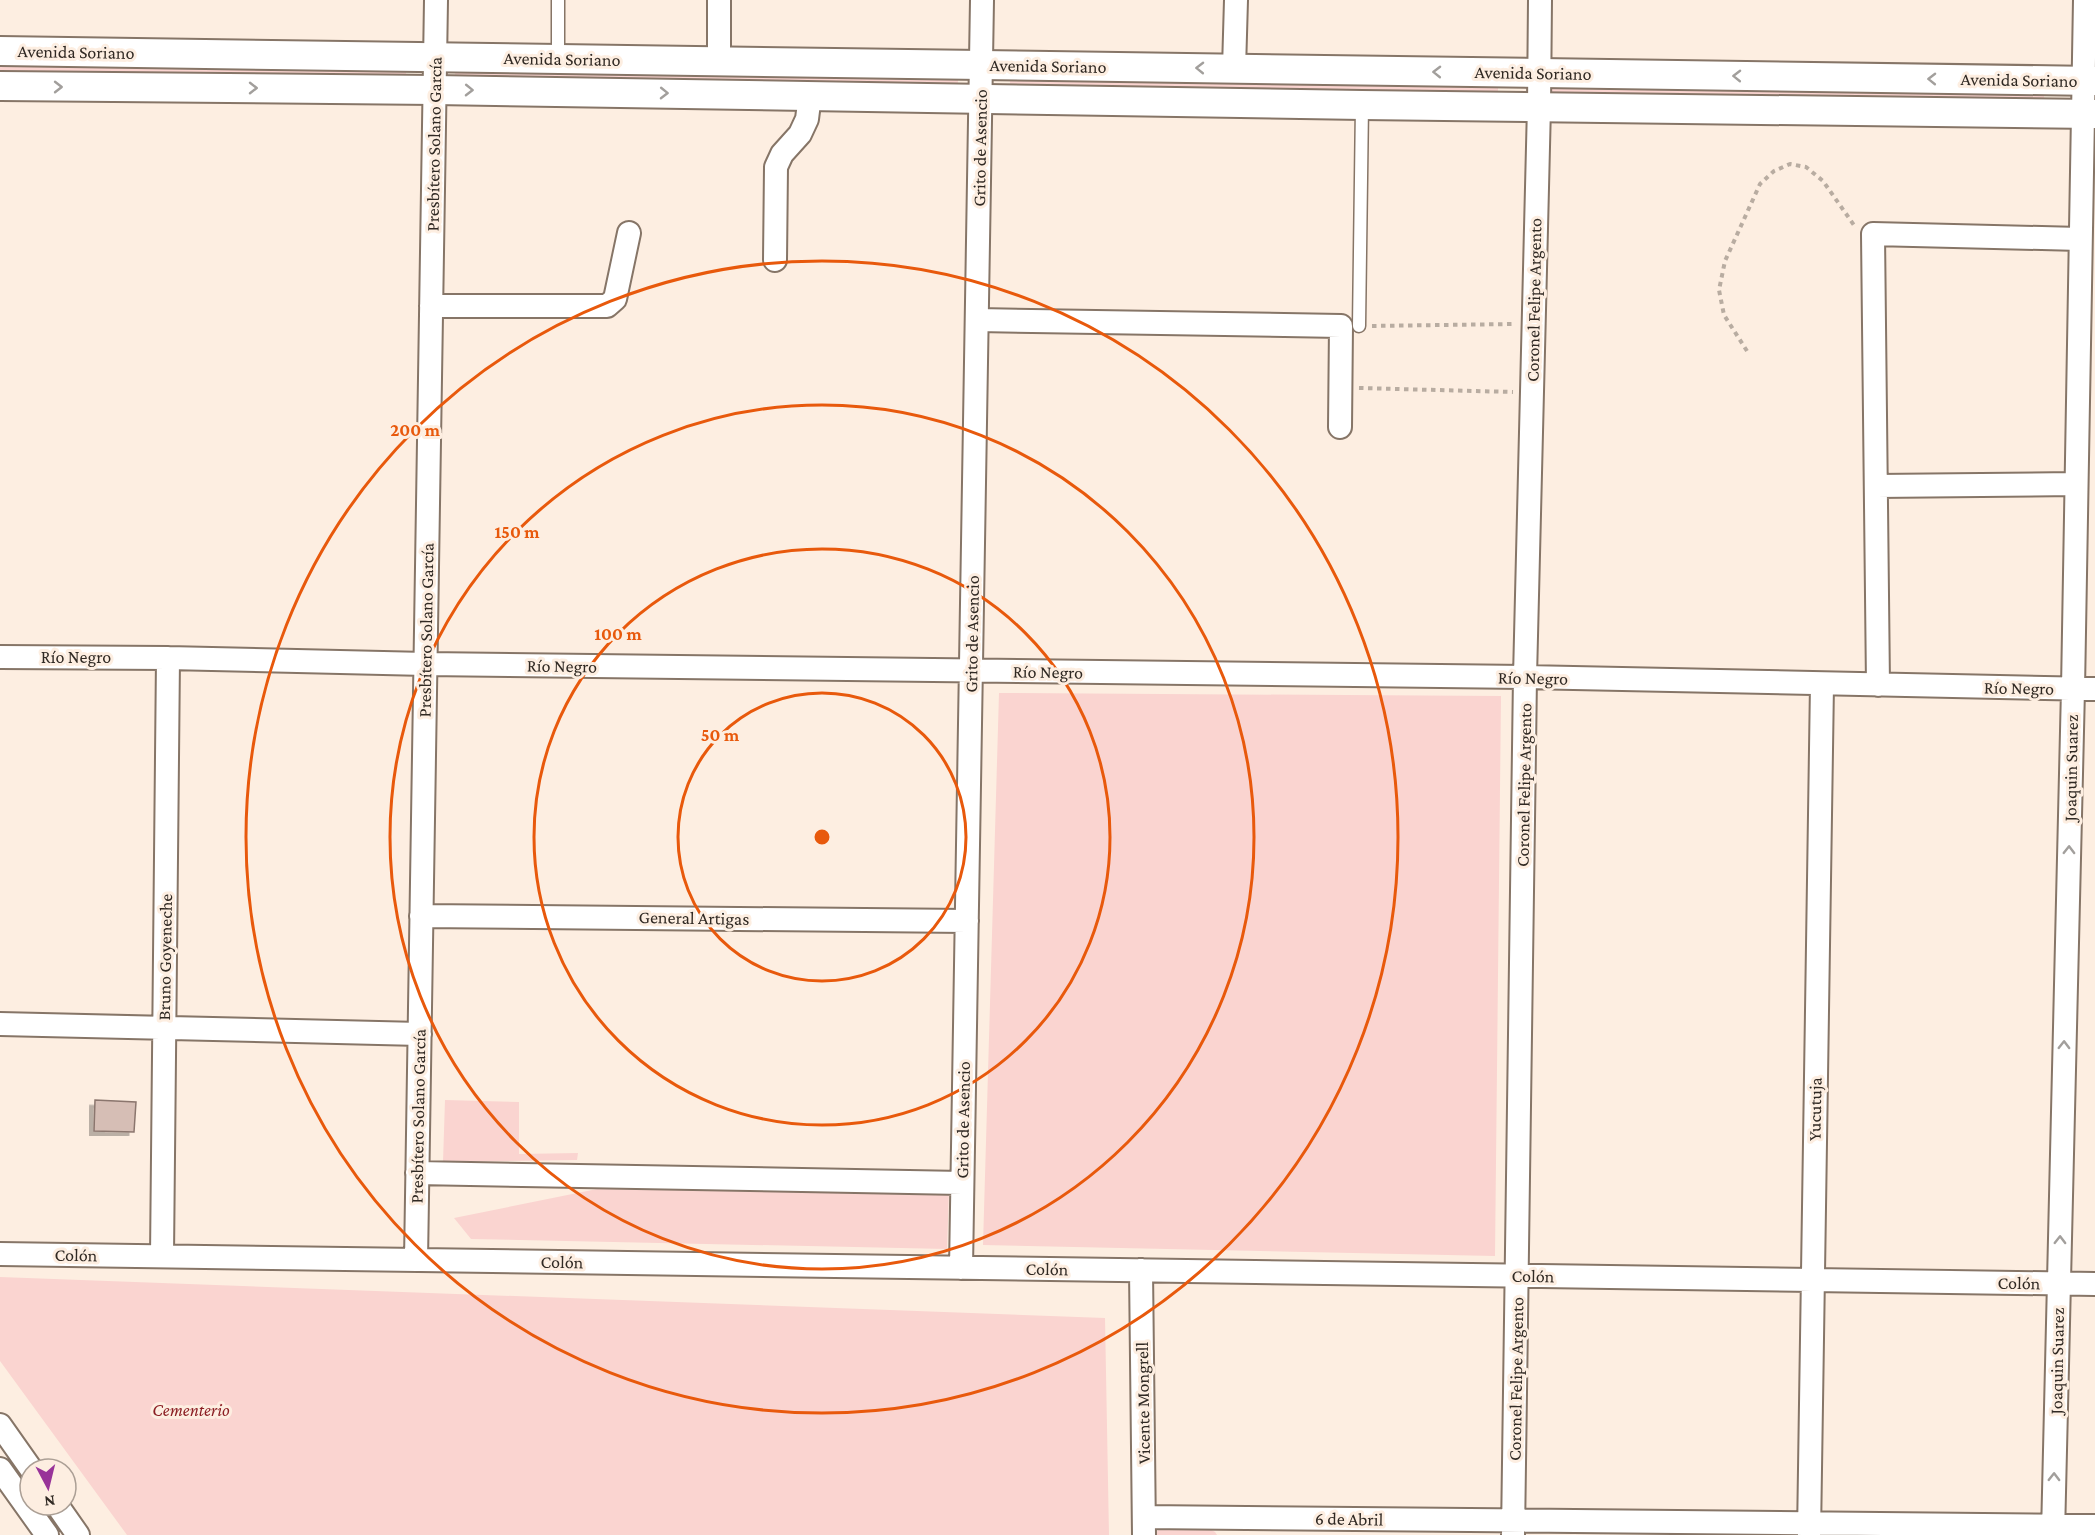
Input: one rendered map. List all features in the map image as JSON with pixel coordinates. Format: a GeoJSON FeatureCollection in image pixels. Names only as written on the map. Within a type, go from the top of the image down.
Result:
{"type":"FeatureCollection","features":[{"type":"Feature","properties":{"kind":"street","name":"Presbítero Solano García"},"geometry":{"type":"LineString","coordinates":[[416,1260],[436,0]]}},
{"type":"Feature","properties":{"kind":"street"},"geometry":{"type":"LineString","coordinates":[[719,0],[719,62]]}},
{"type":"Feature","properties":{"kind":"street","name":"Grito de Asencio"},"geometry":{"type":"LineString","coordinates":[[961,1268],[982,0]]}},
{"type":"Feature","properties":{"kind":"street"},"geometry":{"type":"LineString","coordinates":[[1234,69],[1236,0]]}},
{"type":"Feature","properties":{"kind":"street","name":"Coronel Felipe Argento"},"geometry":{"type":"LineString","coordinates":[[1513,1528],[1525,677],[1540,0]]}},
{"type":"Feature","properties":{"kind":"street","name":"Joaquin Suarez"},"geometry":{"type":"LineString","coordinates":[[2053,1530],[2058,1284],[2084,689],[2076,484],[2080,239],[2090,81],[2085,0]]}},
{"type":"Feature","properties":{"kind":"street","name":"Avenida Soriano"},"geometry":{"type":"LineString","coordinates":[[0,51],[2090,81]]}},
{"type":"Feature","properties":{"kind":"street","name":"Avenida Soriano"},"geometry":{"type":"LineString","coordinates":[[0,86],[810,95],[2089,114]]}},
{"type":"Feature","properties":{"kind":"street"},"geometry":{"type":"LineString","coordinates":[[774,260],[776,167],[782,154],[800,134],[807,119],[810,95]]}},
{"type":"Feature","properties":{"kind":"street"},"geometry":{"type":"LineString","coordinates":[[431,306],[607,306],[615,299],[629,233]]}},
{"type":"Feature","properties":{"kind":"street"},"geometry":{"type":"LineString","coordinates":[[1878,685],[1873,234],[2080,239]]}},
{"type":"Feature","properties":{"kind":"street"},"geometry":{"type":"LineString","coordinates":[[978,320],[1341,326],[1340,427]]}},
{"type":"Feature","properties":{"kind":"street"},"geometry":{"type":"LineString","coordinates":[[1876,486],[2076,484]]}},
{"type":"Feature","properties":{"kind":"street","name":"Río Negro"},"geometry":{"type":"LineString","coordinates":[[0,657],[1525,677],[2084,689]]}},
{"type":"Feature","properties":{"kind":"street","name":"Bruno Goyeneche"},"geometry":{"type":"LineString","coordinates":[[162,1256],[168,658]]}},
{"type":"Feature","properties":{"kind":"street","name":"Yucutuja"},"geometry":{"type":"LineString","coordinates":[[1810,1529],[1822,684]]}},
{"type":"Feature","properties":{"kind":"street","name":"General Artigas"},"geometry":{"type":"LineString","coordinates":[[422,916],[967,921]]}},
{"type":"Feature","properties":{"kind":"street"},"geometry":{"type":"LineString","coordinates":[[0,1024],[420,1034]]}},
{"type":"Feature","properties":{"kind":"street"},"geometry":{"type":"LineString","coordinates":[[417,1173],[962,1183]]}},
{"type":"Feature","properties":{"kind":"street","name":"Colón"},"geometry":{"type":"LineString","coordinates":[[0,1254],[2095,1284]]}},
{"type":"Feature","properties":{"kind":"street","name":"Vicente Mongrell"},"geometry":{"type":"LineString","coordinates":[[1141,1270],[1144,1526]]}},
{"type":"Feature","properties":{"kind":"street"},"geometry":{"type":"LineString","coordinates":[[0,1425],[23,1457]]}},
{"type":"Feature","properties":{"kind":"street"},"geometry":{"type":"LineString","coordinates":[[0,1468],[47,1535]]}},
{"type":"Feature","properties":{"kind":"street"},"geometry":{"type":"LineString","coordinates":[[65,1517],[78,1535]]}},
{"type":"Feature","properties":{"kind":"street","name":"6 de Abril"},"geometry":{"type":"LineString","coordinates":[[1144,1526],[2053,1530],[2095,1526]]}},
{"type":"Feature","properties":{"kind":"lane"},"geometry":{"type":"LineString","coordinates":[[558,0],[558,59]]}},
{"type":"Feature","properties":{"kind":"lane"},"geometry":{"type":"LineString","coordinates":[[1359,326],[1362,105]]}},
{"type":"Feature","properties":{"kind":"path"},"geometry":{"type":"LineString","coordinates":[[1747,351],[1724,315],[1719,290],[1725,261],[1760,184],[1774,171],[1790,164],[1806,166],[1823,181],[1853,227],[1873,234]]}},
{"type":"Feature","properties":{"kind":"path"},"geometry":{"type":"LineString","coordinates":[[1359,326],[1534,324]]}},
{"type":"Feature","properties":{"kind":"path"},"geometry":{"type":"LineString","coordinates":[[1340,387],[1532,392]]}},
{"type":"Feature","properties":{"kind":"green space"},"geometry":{"type":"Polygon","coordinates":[[[0,61],[406,67],[406,79],[0,73],[0,61]]]}},
{"type":"Feature","properties":{"kind":"green space"},"geometry":{"type":"Polygon","coordinates":[[[455,67],[958,77],[958,89],[455,79],[455,67]]]}},
{"type":"Feature","properties":{"kind":"green space"},"geometry":{"type":"Polygon","coordinates":[[[1010,76],[1498,86],[1498,95],[1010,86],[1010,76]]]}},
{"type":"Feature","properties":{"kind":"green space"},"geometry":{"type":"Polygon","coordinates":[[[1551,85],[2044,93],[2044,105],[1551,97],[1551,85]]]}},
{"type":"Feature","properties":{"kind":"green space"},"geometry":{"type":"Polygon","coordinates":[[[999,693],[1501,696],[1495,1256],[983,1245],[999,693]]]}},
{"type":"Feature","properties":{"kind":"green space"},"geometry":{"type":"Polygon","coordinates":[[[445,1100],[519,1102],[519,1154],[578,1153],[577,1160],[443,1162],[445,1100]]]}},
{"type":"Feature","properties":{"kind":"green space"},"geometry":{"type":"Polygon","coordinates":[[[607,1187],[949,1190],[947,1249],[471,1239],[454,1218],[607,1187]]]}},
{"type":"Feature","properties":{"kind":"green space","name":"Cementerio"},"geometry":{"type":"Polygon","coordinates":[[[0,1277],[1105,1318],[1109,1535],[127,1535],[78,1468],[78,1457],[70,1457],[0,1361],[0,1277]]]}},
{"type":"Feature","properties":{"kind":"green space"},"geometry":{"type":"Polygon","coordinates":[[[1162,1527],[1208,1528],[1217,1535],[1153,1535],[1162,1527]]]}},
{"type":"Feature","properties":{"kind":"building"},"geometry":{"type":"Polygon","coordinates":[[[95,1100],[136,1102],[134,1132],[94,1131],[95,1100]]]}}]}
